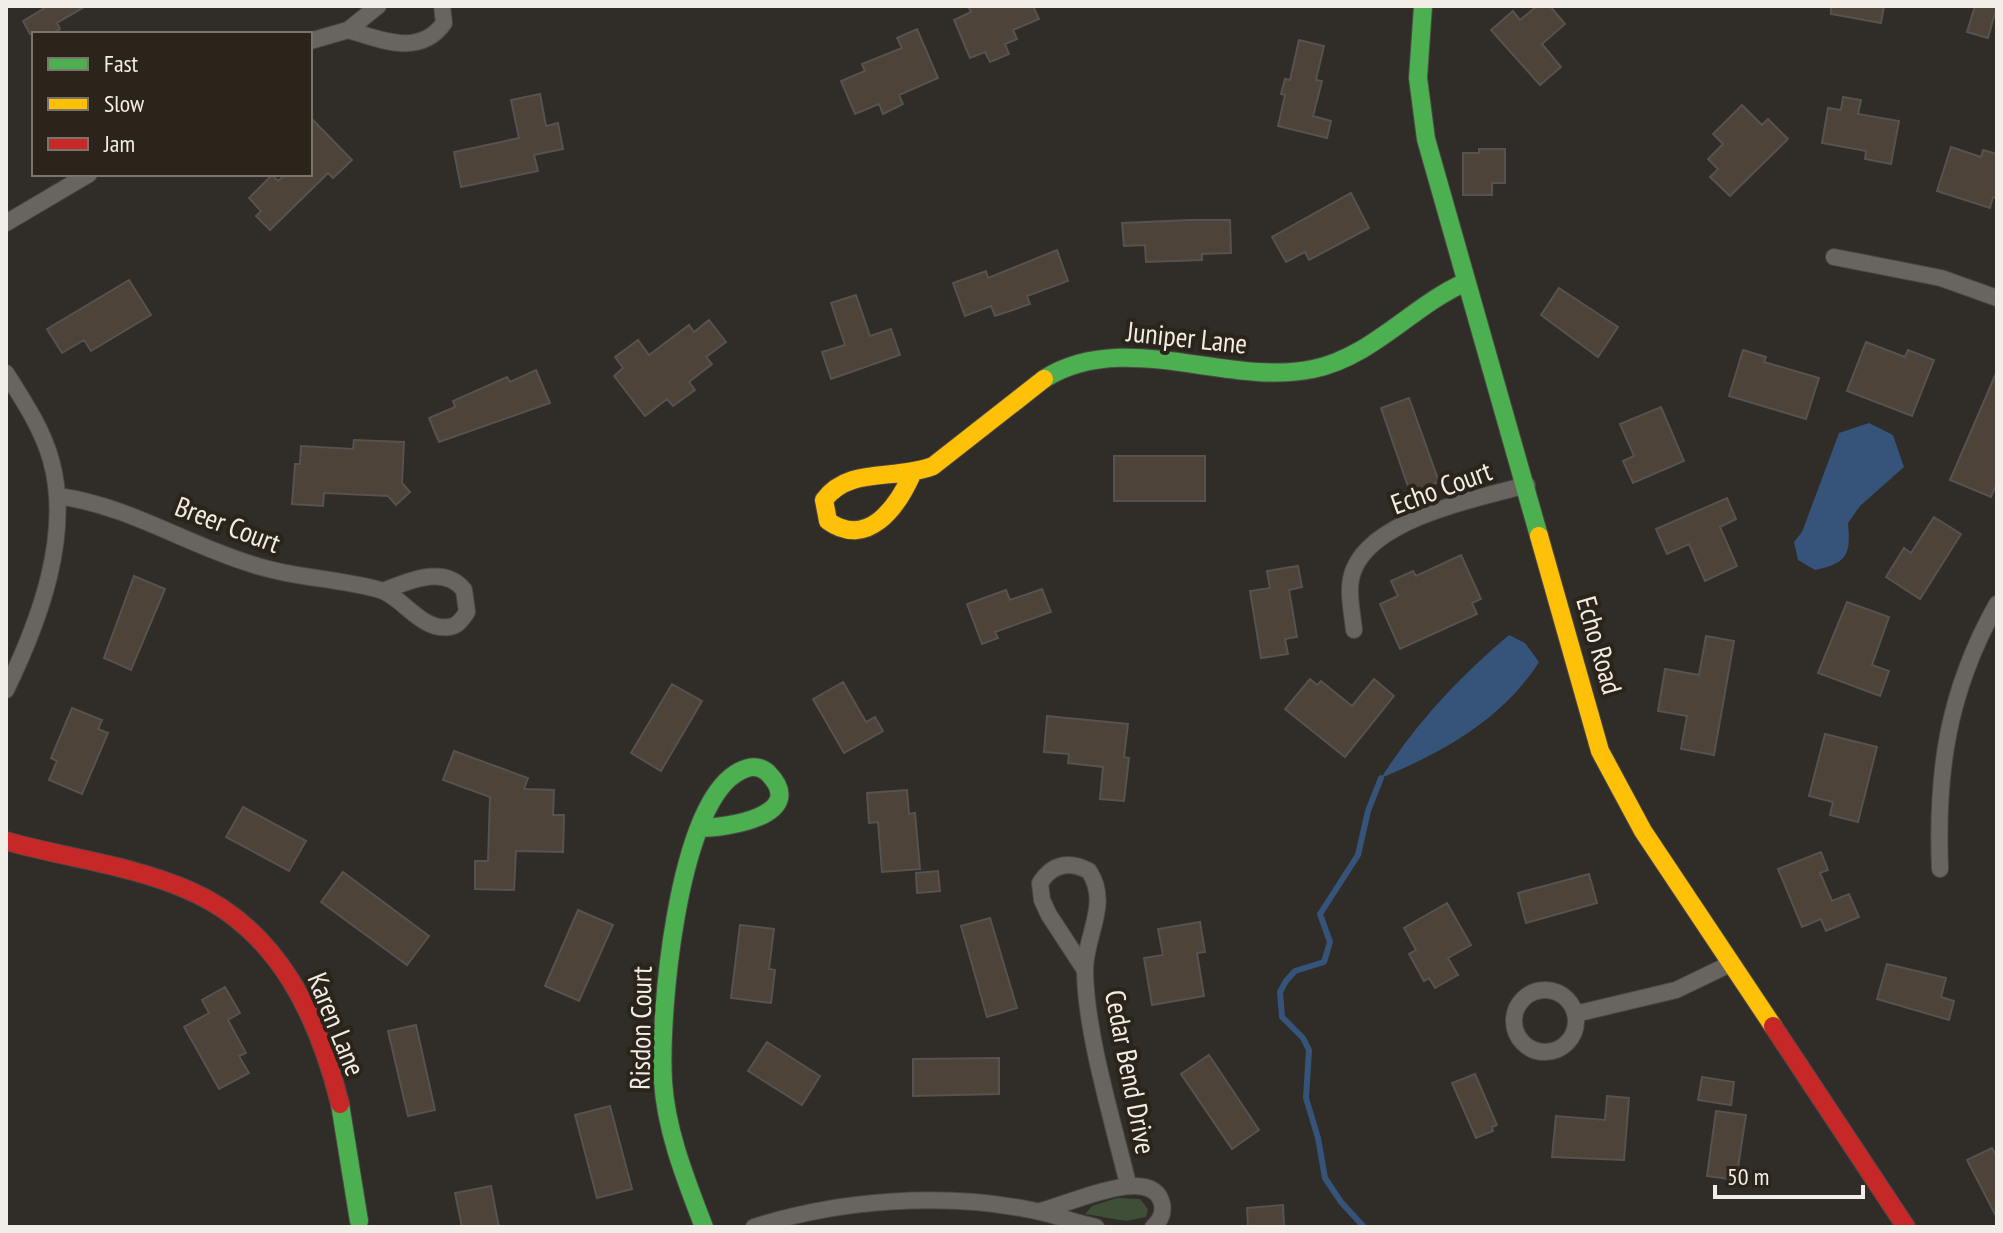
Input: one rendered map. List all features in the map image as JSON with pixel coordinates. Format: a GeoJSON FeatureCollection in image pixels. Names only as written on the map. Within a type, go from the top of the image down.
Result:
{"type":"FeatureCollection","features":[{"type":"Feature","properties":{"kind":"street"},"geometry":{"type":"LineString","coordinates":[[312,40],[348,30],[378,6]]}},
{"type":"Feature","properties":{"kind":"street"},"geometry":{"type":"LineString","coordinates":[[348,30],[397,43],[417,44],[429,40],[444,23],[442,6]]}},
{"type":"Feature","properties":{"kind":"street","name":"Echo Road"},"geometry":{"type":"LineString","coordinates":[[1423,6],[1418,64],[1422,115],[1466,282],[1608,770],[1636,821],[1906,1227]]}},
{"type":"Feature","properties":{"kind":"street"},"geometry":{"type":"LineString","coordinates":[[6,223],[86,176]]}},
{"type":"Feature","properties":{"kind":"street"},"geometry":{"type":"LineString","coordinates":[[1834,257],[1941,278],[1997,298]]}},
{"type":"Feature","properties":{"kind":"street","name":"Juniper Lane"},"geometry":{"type":"LineString","coordinates":[[912,474],[900,499],[866,530],[846,533],[828,521],[824,500],[837,484],[860,477],[912,474],[952,451],[1031,387],[1069,366],[1137,357],[1259,372],[1314,369],[1366,349],[1434,296],[1466,282]]}},
{"type":"Feature","properties":{"kind":"street"},"geometry":{"type":"LineString","coordinates":[[6,373],[39,430],[50,458],[58,496],[47,581],[27,644],[6,690]]}},
{"type":"Feature","properties":{"kind":"street","name":"Echo Court"},"geometry":{"type":"LineString","coordinates":[[1354,630],[1350,584],[1353,570],[1374,543],[1440,509],[1527,485]]}},
{"type":"Feature","properties":{"kind":"street","name":"Breer Court"},"geometry":{"type":"LineString","coordinates":[[58,496],[124,510],[219,553],[274,572],[383,591],[433,625],[448,627],[460,622],[467,612],[464,590],[448,578],[418,578],[383,591]]}},
{"type":"Feature","properties":{"kind":"street"},"geometry":{"type":"LineString","coordinates":[[1940,869],[1938,799],[1943,751],[1969,661],[1997,604]]}},
{"type":"Feature","properties":{"kind":"street","name":"Risdon Court"},"geometry":{"type":"LineString","coordinates":[[700,828],[676,914],[669,957],[663,1081],[675,1138],[704,1227]]}},
{"type":"Feature","properties":{"kind":"street","name":"Karen Lane"},"geometry":{"type":"LineString","coordinates":[[6,841],[189,890],[220,905],[256,935],[283,967],[312,1020],[352,1164],[359,1221]]}},
{"type":"Feature","properties":{"kind":"street","name":"Cedar Bend Drive"},"geometry":{"type":"LineString","coordinates":[[1085,970],[1042,900],[1040,883],[1056,866],[1069,864],[1089,871],[1098,891],[1085,970],[1106,1093],[1128,1184]]}},
{"type":"Feature","properties":{"kind":"street"},"geometry":{"type":"LineString","coordinates":[[1575,1014],[1676,990],[1730,964]]}},
{"type":"Feature","properties":{"kind":"street","name":"Cedar Bend Drive"},"geometry":{"type":"LineString","coordinates":[[1038,1211],[1128,1184],[1148,1187],[1159,1197],[1162,1213],[1153,1227]]}},
{"type":"Feature","properties":{"kind":"street","name":"Cedar Bend Drive"},"geometry":{"type":"LineString","coordinates":[[754,1227],[811,1212],[871,1205],[981,1205],[1038,1211],[1064,1221],[1096,1227]]}},
{"type":"Feature","properties":{"kind":"green space"},"geometry":{"type":"Polygon","coordinates":[[[1117,1198],[1140,1199],[1148,1209],[1146,1217],[1126,1221],[1085,1214],[1092,1206],[1117,1198]]]}},
{"type":"Feature","properties":{"kind":"water"},"geometry":{"type":"Polygon","coordinates":[[[1869,423],[1893,435],[1904,467],[1860,506],[1848,523],[1849,543],[1845,556],[1834,564],[1815,570],[1798,560],[1794,542],[1802,532],[1839,433],[1869,423]]]}},
{"type":"Feature","properties":{"kind":"water"},"geometry":{"type":"Polygon","coordinates":[[[1509,635],[1525,643],[1539,662],[1508,701],[1448,745],[1381,778],[1440,701],[1509,635]]]}},
{"type":"Feature","properties":{"kind":"building"},"geometry":{"type":"Polygon","coordinates":[[[48,6],[86,6],[57,23],[60,29],[55,32],[30,34],[23,21],[48,6]]]}},
{"type":"Feature","properties":{"kind":"building"},"geometry":{"type":"Polygon","coordinates":[[[968,6],[1033,6],[1039,19],[1013,30],[1017,39],[1005,44],[1009,54],[990,62],[985,52],[970,58],[954,20],[971,12],[968,6]]]}},
{"type":"Feature","properties":{"kind":"building"},"geometry":{"type":"Polygon","coordinates":[[[1537,6],[1550,6],[1565,24],[1542,44],[1561,67],[1540,85],[1491,30],[1513,11],[1520,20],[1537,6]]]}},
{"type":"Feature","properties":{"kind":"building"},"geometry":{"type":"Polygon","coordinates":[[[1831,6],[1884,6],[1881,23],[1831,14],[1831,6]]]}},
{"type":"Feature","properties":{"kind":"building"},"geometry":{"type":"Polygon","coordinates":[[[1975,6],[1997,6],[1988,38],[1967,32],[1975,6]]]}},
{"type":"Feature","properties":{"kind":"building"},"geometry":{"type":"Polygon","coordinates":[[[917,29],[938,78],[899,95],[903,104],[883,114],[879,104],[855,114],[841,81],[865,71],[862,64],[902,48],[897,38],[917,29]]]}},
{"type":"Feature","properties":{"kind":"building"},"geometry":{"type":"Polygon","coordinates":[[[1299,40],[1324,46],[1316,80],[1322,81],[1313,116],[1331,121],[1327,138],[1278,126],[1285,95],[1281,94],[1285,79],[1290,80],[1299,40]]]}},
{"type":"Feature","properties":{"kind":"building"},"geometry":{"type":"Polygon","coordinates":[[[540,94],[546,126],[558,123],[563,149],[534,155],[538,171],[461,187],[454,152],[519,138],[511,100],[540,94]]]}},
{"type":"Feature","properties":{"kind":"building"},"geometry":{"type":"Polygon","coordinates":[[[1843,97],[1861,100],[1858,114],[1899,121],[1891,164],[1865,159],[1866,151],[1822,143],[1828,108],[1841,110],[1843,97]]]}},
{"type":"Feature","properties":{"kind":"building"},"geometry":{"type":"Polygon","coordinates":[[[1742,105],[1762,125],[1768,119],[1788,139],[1730,196],[1710,177],[1718,169],[1708,159],[1723,144],[1713,134],[1742,105]]]}},
{"type":"Feature","properties":{"kind":"building"},"geometry":{"type":"Polygon","coordinates":[[[312,119],[352,160],[333,178],[328,173],[270,230],[256,216],[261,211],[249,198],[271,176],[278,181],[284,176],[312,176],[312,119]]]}},
{"type":"Feature","properties":{"kind":"building"},"geometry":{"type":"Polygon","coordinates":[[[1951,147],[1981,157],[1983,150],[1997,154],[1997,198],[1993,197],[1990,208],[1937,191],[1951,147]]]}},
{"type":"Feature","properties":{"kind":"building"},"geometry":{"type":"Polygon","coordinates":[[[1479,149],[1505,149],[1505,183],[1492,183],[1492,195],[1463,195],[1463,153],[1479,153],[1479,149]]]}},
{"type":"Feature","properties":{"kind":"building"},"geometry":{"type":"Polygon","coordinates":[[[1351,193],[1369,228],[1309,260],[1305,252],[1286,262],[1272,237],[1351,193]]]}},
{"type":"Feature","properties":{"kind":"building"},"geometry":{"type":"Polygon","coordinates":[[[1230,220],[1231,253],[1202,254],[1202,260],[1146,262],[1145,245],[1124,246],[1122,223],[1230,220]]]}},
{"type":"Feature","properties":{"kind":"building"},"geometry":{"type":"Polygon","coordinates":[[[1057,250],[1068,281],[1027,296],[1030,304],[995,316],[991,306],[965,316],[953,283],[986,271],[988,278],[1057,250]]]}},
{"type":"Feature","properties":{"kind":"building"},"geometry":{"type":"Polygon","coordinates":[[[129,280],[151,315],[91,351],[84,340],[62,353],[47,329],[129,280]]]}},
{"type":"Feature","properties":{"kind":"building"},"geometry":{"type":"Polygon","coordinates":[[[1559,288],[1618,327],[1598,357],[1541,315],[1559,288]]]}},
{"type":"Feature","properties":{"kind":"building"},"geometry":{"type":"Polygon","coordinates":[[[856,295],[870,336],[891,329],[900,355],[831,379],[822,352],[845,345],[831,303],[856,295]]]}},
{"type":"Feature","properties":{"kind":"building"},"geometry":{"type":"Polygon","coordinates":[[[709,320],[726,342],[706,357],[712,364],[689,382],[695,390],[673,406],[667,399],[645,416],[614,376],[623,368],[615,357],[638,340],[649,355],[689,325],[694,332],[709,320]]]}},
{"type":"Feature","properties":{"kind":"building"},"geometry":{"type":"Polygon","coordinates":[[[1866,342],[1905,357],[1908,350],[1934,360],[1912,416],[1847,391],[1866,342]]]}},
{"type":"Feature","properties":{"kind":"building"},"geometry":{"type":"Polygon","coordinates":[[[1743,350],[1766,357],[1764,362],[1819,378],[1806,419],[1729,396],[1743,350]]]}},
{"type":"Feature","properties":{"kind":"building"},"geometry":{"type":"Polygon","coordinates":[[[536,370],[550,403],[439,442],[429,418],[455,407],[453,401],[507,377],[510,382],[536,370]]]}},
{"type":"Feature","properties":{"kind":"building"},"geometry":{"type":"Polygon","coordinates":[[[1997,371],[1997,483],[1991,497],[1950,480],[1997,371]]]}},
{"type":"Feature","properties":{"kind":"building"},"geometry":{"type":"Polygon","coordinates":[[[1409,398],[1439,482],[1410,492],[1381,408],[1409,398]]]}},
{"type":"Feature","properties":{"kind":"building"},"geometry":{"type":"Polygon","coordinates":[[[1661,407],[1684,461],[1633,483],[1623,461],[1634,456],[1620,424],[1661,407]]]}},
{"type":"Feature","properties":{"kind":"building"},"geometry":{"type":"Polygon","coordinates":[[[354,440],[404,442],[402,483],[410,492],[396,505],[388,496],[324,493],[323,506],[292,504],[295,464],[300,464],[301,446],[353,449],[354,440]]]}},
{"type":"Feature","properties":{"kind":"building"},"geometry":{"type":"Polygon","coordinates":[[[1114,456],[1205,456],[1205,501],[1114,501],[1114,456]]]}},
{"type":"Feature","properties":{"kind":"building"},"geometry":{"type":"Polygon","coordinates":[[[1727,498],[1736,519],[1720,527],[1737,566],[1705,581],[1689,544],[1667,554],[1656,529],[1727,498]]]}},
{"type":"Feature","properties":{"kind":"building"},"geometry":{"type":"Polygon","coordinates":[[[1934,517],[1961,534],[1920,599],[1886,577],[1904,548],[1911,553],[1934,517]]]}},
{"type":"Feature","properties":{"kind":"building"},"geometry":{"type":"Polygon","coordinates":[[[1461,555],[1481,599],[1472,603],[1477,614],[1400,649],[1380,604],[1398,596],[1391,581],[1413,571],[1416,576],[1461,555]]]}},
{"type":"Feature","properties":{"kind":"building"},"geometry":{"type":"Polygon","coordinates":[[[1298,566],[1302,587],[1289,590],[1297,637],[1285,639],[1288,654],[1261,658],[1250,591],[1270,588],[1267,571],[1298,566]]]}},
{"type":"Feature","properties":{"kind":"building"},"geometry":{"type":"Polygon","coordinates":[[[134,576],[165,589],[131,670],[104,658],[134,576]]]}},
{"type":"Feature","properties":{"kind":"building"},"geometry":{"type":"Polygon","coordinates":[[[1042,589],[1051,612],[995,632],[998,638],[982,644],[967,604],[1006,590],[1010,600],[1042,589]]]}},
{"type":"Feature","properties":{"kind":"building"},"geometry":{"type":"Polygon","coordinates":[[[1847,602],[1889,617],[1872,665],[1889,671],[1880,696],[1818,673],[1847,602]]]}},
{"type":"Feature","properties":{"kind":"building"},"geometry":{"type":"Polygon","coordinates":[[[1706,636],[1734,641],[1714,755],[1681,749],[1687,716],[1658,711],[1665,669],[1699,675],[1706,636]]]}},
{"type":"Feature","properties":{"kind":"building"},"geometry":{"type":"Polygon","coordinates":[[[1310,679],[1317,685],[1321,681],[1352,706],[1374,679],[1394,696],[1345,757],[1285,709],[1310,679]]]}},
{"type":"Feature","properties":{"kind":"building"},"geometry":{"type":"Polygon","coordinates":[[[843,682],[866,722],[875,717],[883,731],[844,753],[813,699],[843,682]]]}},
{"type":"Feature","properties":{"kind":"building"},"geometry":{"type":"Polygon","coordinates":[[[672,684],[702,701],[661,771],[631,753],[672,684]]]}},
{"type":"Feature","properties":{"kind":"building"},"geometry":{"type":"Polygon","coordinates":[[[72,708],[102,720],[98,729],[108,733],[82,794],[49,780],[57,761],[51,758],[72,708]]]}},
{"type":"Feature","properties":{"kind":"building"},"geometry":{"type":"Polygon","coordinates":[[[1047,716],[1128,724],[1124,757],[1129,758],[1124,801],[1100,799],[1103,767],[1068,763],[1069,754],[1044,752],[1047,716]]]}},
{"type":"Feature","properties":{"kind":"building"},"geometry":{"type":"Polygon","coordinates":[[[1825,734],[1877,747],[1858,822],[1830,815],[1833,802],[1809,796],[1825,734]]]}},
{"type":"Feature","properties":{"kind":"building"},"geometry":{"type":"Polygon","coordinates":[[[454,751],[528,778],[524,789],[554,790],[553,815],[564,815],[563,852],[516,851],[514,890],[475,889],[475,861],[488,861],[490,797],[443,780],[454,751]]]}},
{"type":"Feature","properties":{"kind":"building"},"geometry":{"type":"Polygon","coordinates":[[[907,790],[909,814],[915,813],[920,869],[882,872],[878,822],[869,823],[867,793],[907,790]]]}},
{"type":"Feature","properties":{"kind":"building"},"geometry":{"type":"Polygon","coordinates":[[[243,807],[306,841],[289,871],[226,837],[243,807]]]}},
{"type":"Feature","properties":{"kind":"building"},"geometry":{"type":"Polygon","coordinates":[[[1821,852],[1828,870],[1820,873],[1832,901],[1849,894],[1859,917],[1826,931],[1821,919],[1802,927],[1778,869],[1821,852]]]}},
{"type":"Feature","properties":{"kind":"building"},"geometry":{"type":"Polygon","coordinates":[[[938,871],[940,891],[917,893],[916,873],[938,871]]]}},
{"type":"Feature","properties":{"kind":"building"},"geometry":{"type":"Polygon","coordinates":[[[343,872],[429,936],[407,965],[321,902],[343,872]]]}},
{"type":"Feature","properties":{"kind":"building"},"geometry":{"type":"Polygon","coordinates":[[[1589,874],[1597,903],[1526,923],[1518,893],[1589,874]]]}},
{"type":"Feature","properties":{"kind":"building"},"geometry":{"type":"Polygon","coordinates":[[[1447,903],[1471,945],[1448,958],[1458,975],[1435,988],[1429,978],[1424,981],[1409,954],[1416,950],[1404,928],[1447,903]]]}},
{"type":"Feature","properties":{"kind":"building"},"geometry":{"type":"Polygon","coordinates":[[[578,910],[613,925],[579,1001],[545,986],[578,910]]]}},
{"type":"Feature","properties":{"kind":"building"},"geometry":{"type":"Polygon","coordinates":[[[990,918],[1017,1008],[987,1017],[961,926],[990,918]]]}},
{"type":"Feature","properties":{"kind":"building"},"geometry":{"type":"Polygon","coordinates":[[[1200,922],[1205,952],[1197,953],[1204,996],[1152,1005],[1144,958],[1163,955],[1158,929],[1200,922]]]}},
{"type":"Feature","properties":{"kind":"building"},"geometry":{"type":"Polygon","coordinates":[[[740,925],[774,929],[769,969],[775,970],[771,1003],[731,998],[740,925]]]}},
{"type":"Feature","properties":{"kind":"building"},"geometry":{"type":"Polygon","coordinates":[[[1887,964],[1946,978],[1941,997],[1954,1001],[1949,1020],[1877,999],[1887,964]]]}},
{"type":"Feature","properties":{"kind":"building"},"geometry":{"type":"Polygon","coordinates":[[[225,987],[240,1013],[228,1020],[246,1053],[239,1056],[249,1073],[219,1089],[184,1027],[209,1013],[202,1000],[225,987]]]}},
{"type":"Feature","properties":{"kind":"building"},"geometry":{"type":"Polygon","coordinates":[[[416,1025],[435,1110],[408,1116],[388,1031],[416,1025]]]}},
{"type":"Feature","properties":{"kind":"building"},"geometry":{"type":"Polygon","coordinates":[[[767,1042],[820,1076],[802,1105],[748,1071],[767,1042]]]}},
{"type":"Feature","properties":{"kind":"building"},"geometry":{"type":"Polygon","coordinates":[[[1209,1055],[1259,1130],[1232,1149],[1181,1074],[1209,1055]]]}},
{"type":"Feature","properties":{"kind":"building"},"geometry":{"type":"Polygon","coordinates":[[[999,1058],[999,1094],[913,1096],[913,1059],[999,1058]]]}},
{"type":"Feature","properties":{"kind":"building"},"geometry":{"type":"Polygon","coordinates":[[[1475,1074],[1497,1125],[1492,1127],[1493,1131],[1476,1138],[1452,1083],[1475,1074]]]}},
{"type":"Feature","properties":{"kind":"building"},"geometry":{"type":"Polygon","coordinates":[[[1702,1077],[1734,1082],[1731,1105],[1698,1100],[1702,1077]]]}},
{"type":"Feature","properties":{"kind":"building"},"geometry":{"type":"Polygon","coordinates":[[[1607,1096],[1629,1098],[1624,1160],[1552,1157],[1556,1116],[1605,1120],[1607,1096]]]}},
{"type":"Feature","properties":{"kind":"building"},"geometry":{"type":"Polygon","coordinates":[[[610,1106],[632,1189],[597,1198],[575,1115],[610,1106]]]}},
{"type":"Feature","properties":{"kind":"building"},"geometry":{"type":"Polygon","coordinates":[[[1716,1111],[1746,1115],[1736,1180],[1707,1176],[1716,1111]]]}},
{"type":"Feature","properties":{"kind":"building"},"geometry":{"type":"Polygon","coordinates":[[[1992,1148],[1997,1157],[1997,1218],[1967,1160],[1992,1148]]]}},
{"type":"Feature","properties":{"kind":"building"},"geometry":{"type":"Polygon","coordinates":[[[491,1186],[499,1227],[462,1227],[455,1193],[491,1186]]]}},
{"type":"Feature","properties":{"kind":"building"},"geometry":{"type":"Polygon","coordinates":[[[1283,1205],[1284,1227],[1248,1227],[1247,1208],[1283,1205]]]}},
{"type":"Feature","properties":{"kind":"waterway"},"geometry":{"type":"LineString","coordinates":[[1364,1227],[1341,1202],[1325,1178],[1318,1138],[1306,1098],[1309,1050],[1303,1038],[1282,1017],[1280,992],[1295,971],[1324,962],[1330,942],[1320,914],[1358,855],[1368,811],[1381,778]]}},
{"type":"Feature","properties":{"kind":"traffic: fast"},"geometry":{"type":"LineString","coordinates":[[1423,6],[1418,78],[1426,139],[1539,536]]}},
{"type":"Feature","properties":{"kind":"traffic: fast"},"geometry":{"type":"LineString","coordinates":[[1044,379],[1075,365],[1108,358],[1141,358],[1280,373],[1313,369],[1354,354],[1466,282]]}},
{"type":"Feature","properties":{"kind":"traffic: fast"},"geometry":{"type":"LineString","coordinates":[[700,828],[759,817],[779,800],[778,788],[768,773],[752,767],[735,774],[715,795],[699,829],[676,917],[664,1010],[663,1081],[673,1137],[704,1227]]}},
{"type":"Feature","properties":{"kind":"traffic: fast"},"geometry":{"type":"LineString","coordinates":[[340,1104],[359,1221]]}},
{"type":"Feature","properties":{"kind":"traffic: slow"},"geometry":{"type":"LineString","coordinates":[[912,474],[898,500],[879,521],[855,530],[828,521],[824,500],[834,489],[859,478],[933,466],[1044,379]]}},
{"type":"Feature","properties":{"kind":"traffic: slow"},"geometry":{"type":"LineString","coordinates":[[1539,536],[1600,751],[1643,831],[1773,1026]]}},
{"type":"Feature","properties":{"kind":"traffic: jam"},"geometry":{"type":"LineString","coordinates":[[6,841],[166,881],[219,906],[246,927],[269,951],[306,1007],[331,1071],[340,1104]]}},
{"type":"Feature","properties":{"kind":"traffic: jam"},"geometry":{"type":"LineString","coordinates":[[1773,1026],[1906,1227]]}}]}
